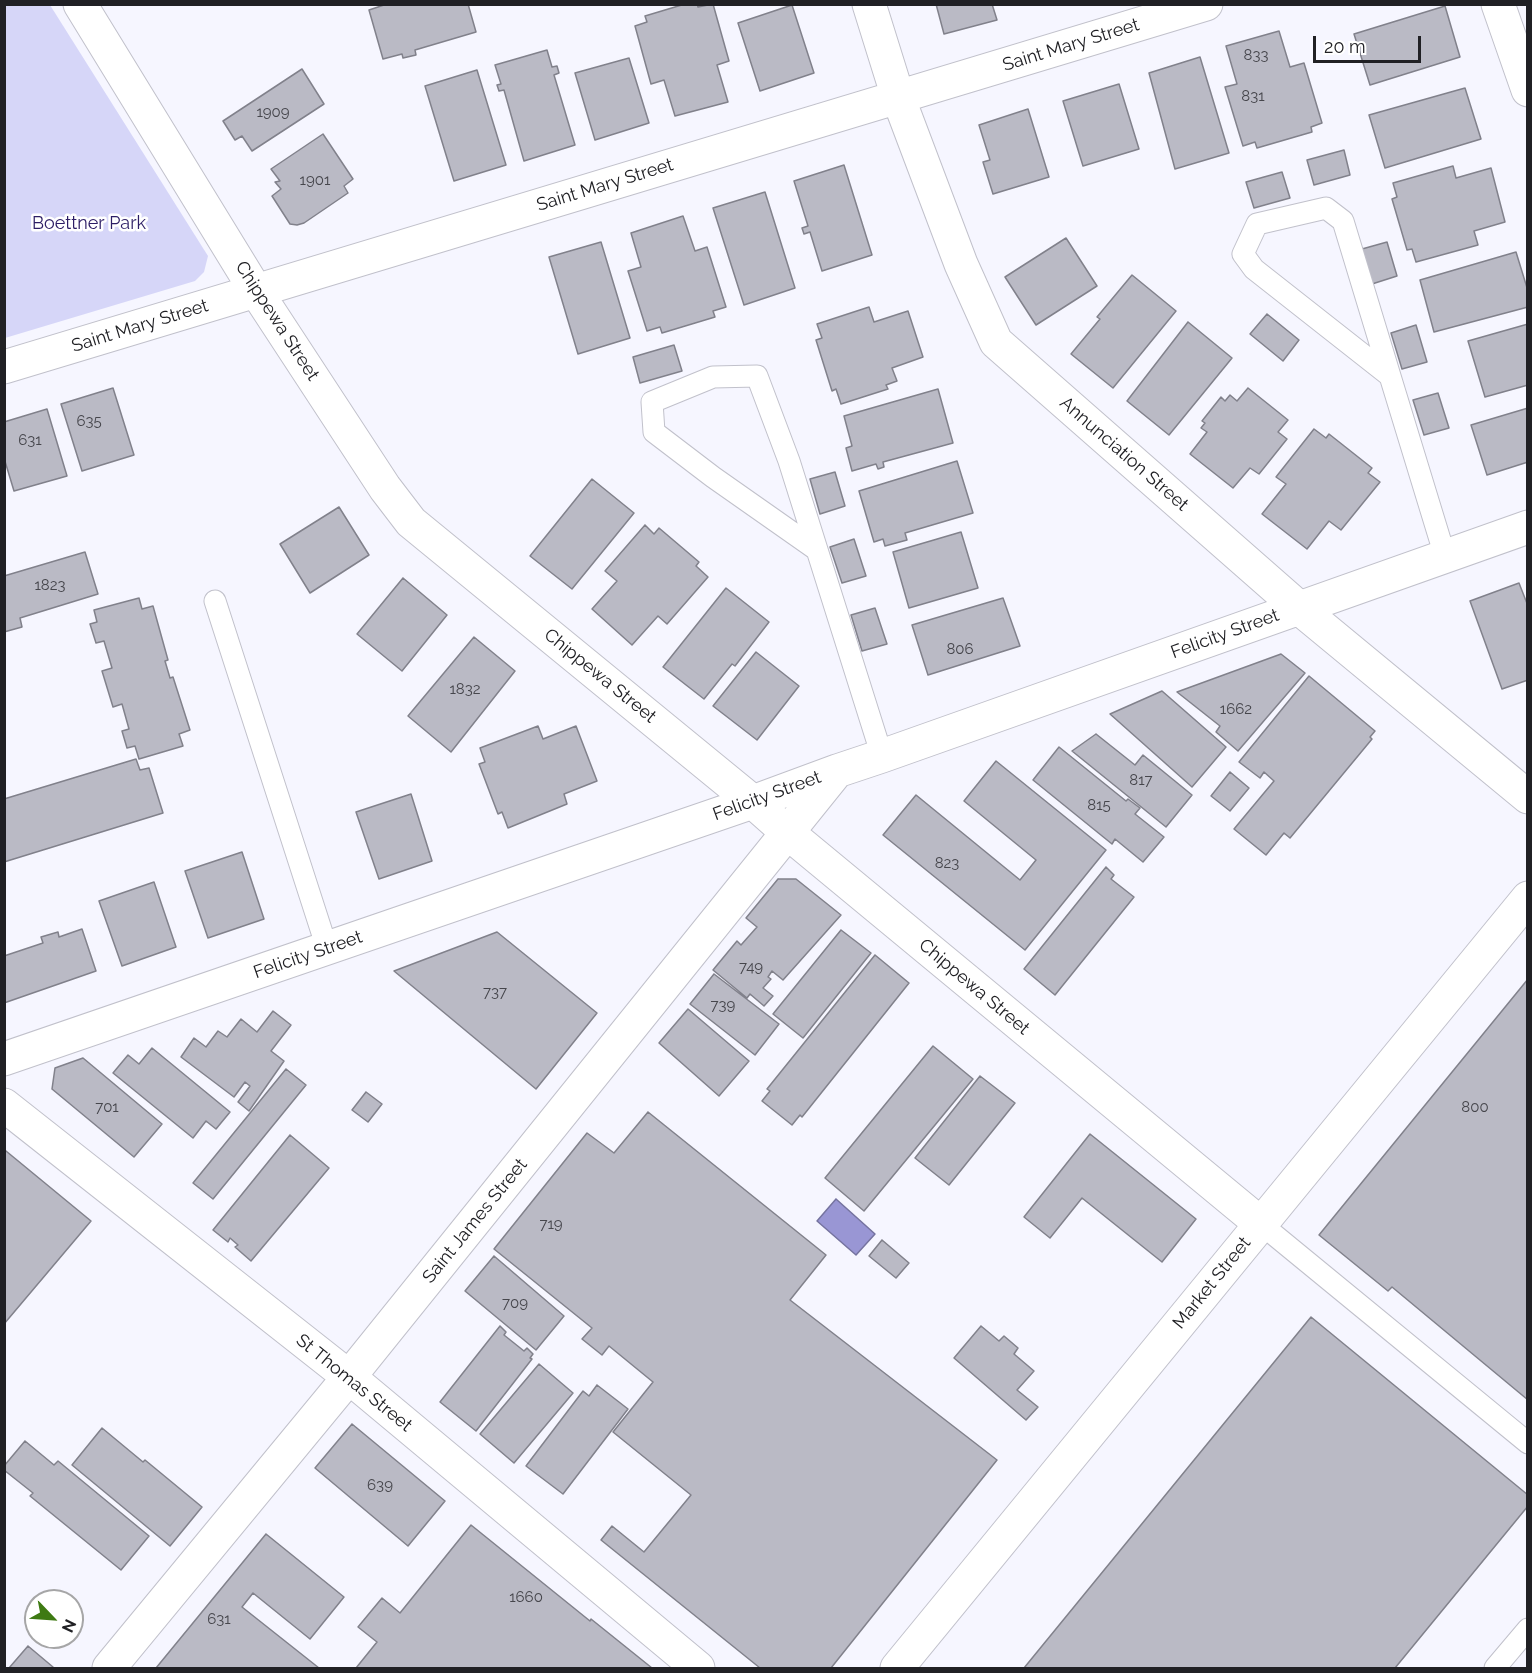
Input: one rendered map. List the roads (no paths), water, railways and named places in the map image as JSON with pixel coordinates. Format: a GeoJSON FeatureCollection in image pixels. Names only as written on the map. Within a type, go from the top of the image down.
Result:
{"type":"FeatureCollection","features":[{"type":"Feature","properties":{"kind":"street","name":"Chippewa Street"},"geometry":{"type":"LineString","coordinates":[[80,4],[256,291],[385,488],[411,522],[753,802],[1261,1224]]}},
{"type":"Feature","properties":{"kind":"street","name":"Annunciation Street"},"geometry":{"type":"LineString","coordinates":[[869,4],[898,98],[961,264],[996,342],[1299,608],[1527,797]]}},
{"type":"Feature","properties":{"kind":"street","name":"Saint Mary Street"},"geometry":{"type":"LineString","coordinates":[[4,367],[1206,4]]}},
{"type":"Feature","properties":{"kind":"street"},"geometry":{"type":"LineString","coordinates":[[1498,4],[1527,90]]}},
{"type":"Feature","properties":{"kind":"street","name":"Felicity Street"},"geometry":{"type":"LineString","coordinates":[[4,1059],[753,802],[1527,527]]}},
{"type":"Feature","properties":{"kind":"street","name":"Saint James Street"},"geometry":{"type":"LineString","coordinates":[[109,1668],[349,1377],[837,771]]}},
{"type":"Feature","properties":{"kind":"street","name":"Market Street"},"geometry":{"type":"LineString","coordinates":[[897,1668],[1527,898]]}},
{"type":"Feature","properties":{"kind":"street","name":"St Thomas Street"},"geometry":{"type":"LineString","coordinates":[[4,1105],[349,1377],[698,1668]]}},
{"type":"Feature","properties":{"kind":"lane"},"geometry":{"type":"LineString","coordinates":[[1390,376],[1254,269],[1244,254],[1257,224],[1326,208],[1343,221],[1445,556]]}},
{"type":"Feature","properties":{"kind":"lane"},"geometry":{"type":"LineString","coordinates":[[817,550],[713,477],[654,432],[652,402],[713,377],[757,376],[789,461],[882,756]]}},
{"type":"Feature","properties":{"kind":"lane"},"geometry":{"type":"LineString","coordinates":[[215,601],[327,948]]}},
{"type":"Feature","properties":{"kind":"lane"},"geometry":{"type":"LineString","coordinates":[[1261,1224],[1527,1443]]}},
{"type":"Feature","properties":{"kind":"lane"},"geometry":{"type":"LineString","coordinates":[[1496,1668],[1527,1629]]}},
{"type":"Feature","properties":{"kind":"park label","name":"Boettner Park"},"geometry":{"type":"Point","coordinates":[89,224]}}]}
